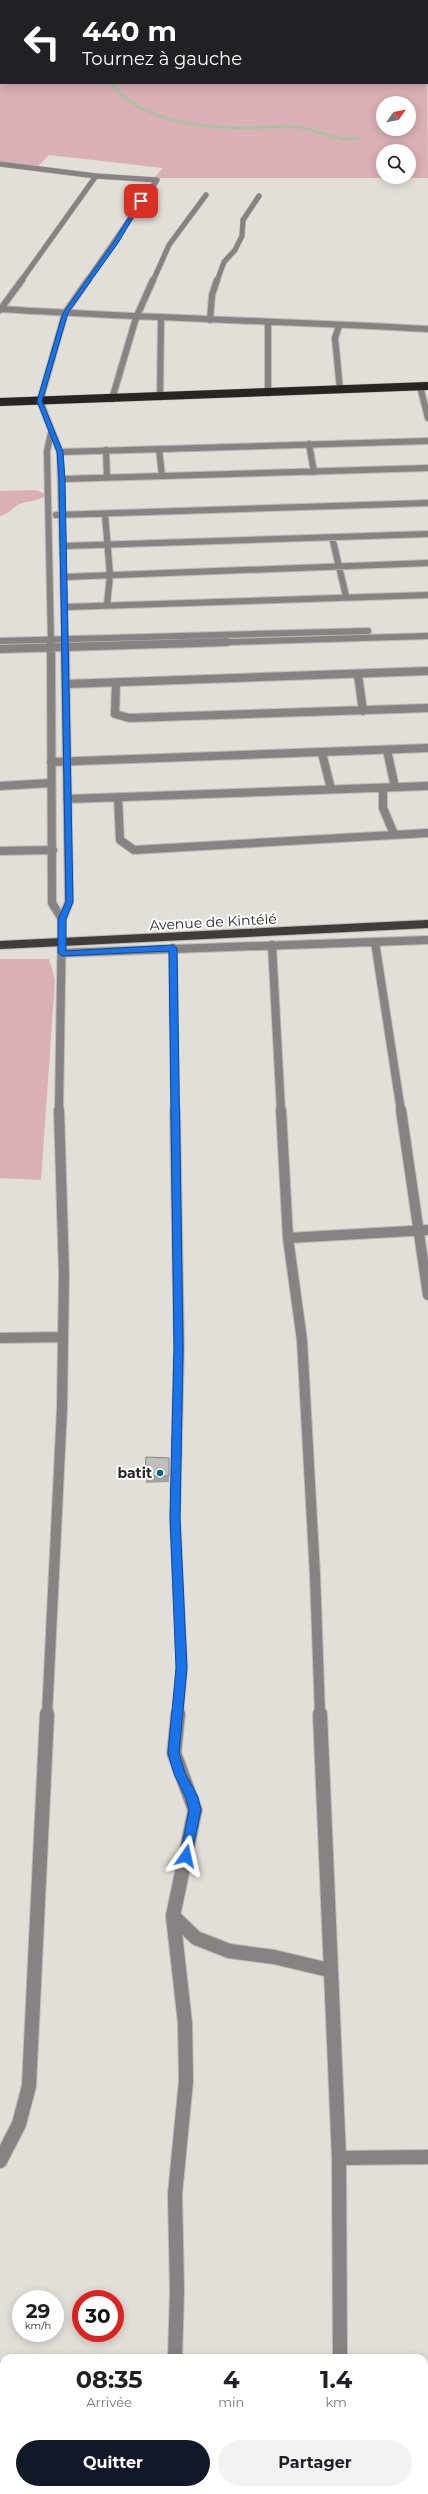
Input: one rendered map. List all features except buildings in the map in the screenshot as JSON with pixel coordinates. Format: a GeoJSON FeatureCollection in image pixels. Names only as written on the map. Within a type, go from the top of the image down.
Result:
{"type":"FeatureCollection","features":[{"type":"Feature","properties":{"kind":"highway"},"geometry":{"type":"LineString","coordinates":[[0,402],[428,386]]}},
{"type":"Feature","properties":{"kind":"main road","name":"Avenue de Kintélé"},"geometry":{"type":"LineString","coordinates":[[0,945],[428,924]]}},
{"type":"Feature","properties":{"kind":"street"},"geometry":{"type":"LineString","coordinates":[[0,164],[96,176],[157,180],[65,313],[40,401],[51,433],[60,452],[67,643],[67,799],[69,902],[62,919],[58,1141],[64,1274],[60,1449],[29,2086],[19,2124],[0,2161]]}},
{"type":"Feature","properties":{"kind":"street"},"geometry":{"type":"LineString","coordinates":[[0,309],[96,176]]}},
{"type":"Feature","properties":{"kind":"street"},"geometry":{"type":"LineString","coordinates":[[112,399],[136,318],[169,244],[206,195]]}},
{"type":"Feature","properties":{"kind":"street"},"geometry":{"type":"LineString","coordinates":[[210,320],[212,295],[224,262],[235,250],[242,236],[243,220],[259,196]]}},
{"type":"Feature","properties":{"kind":"street"},"geometry":{"type":"LineString","coordinates":[[0,309],[136,318],[428,329]]}},
{"type":"Feature","properties":{"kind":"street"},"geometry":{"type":"LineString","coordinates":[[160,397],[161,319]]}},
{"type":"Feature","properties":{"kind":"street"},"geometry":{"type":"LineString","coordinates":[[268,322],[268,393]]}},
{"type":"Feature","properties":{"kind":"street"},"geometry":{"type":"LineString","coordinates":[[339,326],[335,338],[340,390]]}},
{"type":"Feature","properties":{"kind":"street"},"geometry":{"type":"LineString","coordinates":[[420,386],[428,418]]}},
{"type":"Feature","properties":{"kind":"street"},"geometry":{"type":"LineString","coordinates":[[51,433],[47,451],[53,850],[52,903],[62,919]]}},
{"type":"Feature","properties":{"kind":"street"},"geometry":{"type":"LineString","coordinates":[[60,452],[428,441]]}},
{"type":"Feature","properties":{"kind":"street"},"geometry":{"type":"LineString","coordinates":[[309,444],[314,472]]}},
{"type":"Feature","properties":{"kind":"street"},"geometry":{"type":"LineString","coordinates":[[159,449],[162,476]]}},
{"type":"Feature","properties":{"kind":"street"},"geometry":{"type":"LineString","coordinates":[[106,450],[107,478]]}},
{"type":"Feature","properties":{"kind":"street"},"geometry":{"type":"LineString","coordinates":[[62,479],[428,468]]}},
{"type":"Feature","properties":{"kind":"street"},"geometry":{"type":"LineString","coordinates":[[48,515],[428,503]]}},
{"type":"Feature","properties":{"kind":"street"},"geometry":{"type":"LineString","coordinates":[[105,514],[110,575],[107,605]]}},
{"type":"Feature","properties":{"kind":"street"},"geometry":{"type":"LineString","coordinates":[[64,546],[428,534]]}},
{"type":"Feature","properties":{"kind":"street"},"geometry":{"type":"LineString","coordinates":[[332,537],[346,596]]}},
{"type":"Feature","properties":{"kind":"street"},"geometry":{"type":"LineString","coordinates":[[64,577],[428,563]]}},
{"type":"Feature","properties":{"kind":"street"},"geometry":{"type":"LineString","coordinates":[[66,607],[346,596],[428,595]]}},
{"type":"Feature","properties":{"kind":"street"},"geometry":{"type":"LineString","coordinates":[[0,649],[67,643],[428,629]]}},
{"type":"Feature","properties":{"kind":"street"},"geometry":{"type":"LineString","coordinates":[[67,643],[428,636]]}},
{"type":"Feature","properties":{"kind":"street"},"geometry":{"type":"LineString","coordinates":[[0,641],[50,644]]}},
{"type":"Feature","properties":{"kind":"street"},"geometry":{"type":"LineString","coordinates":[[67,684],[358,675],[428,671]]}},
{"type":"Feature","properties":{"kind":"street"},"geometry":{"type":"LineString","coordinates":[[358,675],[363,711]]}},
{"type":"Feature","properties":{"kind":"street"},"geometry":{"type":"LineString","coordinates":[[116,683],[115,714],[129,718],[428,708]]}},
{"type":"Feature","properties":{"kind":"street"},"geometry":{"type":"LineString","coordinates":[[51,762],[428,748]]}},
{"type":"Feature","properties":{"kind":"street"},"geometry":{"type":"LineString","coordinates":[[387,750],[395,787]]}},
{"type":"Feature","properties":{"kind":"street"},"geometry":{"type":"LineString","coordinates":[[322,753],[331,789]]}},
{"type":"Feature","properties":{"kind":"street"},"geometry":{"type":"LineString","coordinates":[[0,786],[51,783]]}},
{"type":"Feature","properties":{"kind":"street"},"geometry":{"type":"LineString","coordinates":[[67,799],[428,786]]}},
{"type":"Feature","properties":{"kind":"street"},"geometry":{"type":"LineString","coordinates":[[383,788],[383,808],[394,834]]}},
{"type":"Feature","properties":{"kind":"street"},"geometry":{"type":"LineString","coordinates":[[118,797],[120,840],[134,850],[428,833]]}},
{"type":"Feature","properties":{"kind":"street"},"geometry":{"type":"LineString","coordinates":[[0,851],[53,850]]}},
{"type":"Feature","properties":{"kind":"street"},"geometry":{"type":"LineString","coordinates":[[62,953],[428,940]]}},
{"type":"Feature","properties":{"kind":"street"},"geometry":{"type":"LineString","coordinates":[[375,942],[424,1231],[428,1295]]}},
{"type":"Feature","properties":{"kind":"street"},"geometry":{"type":"LineString","coordinates":[[272,945],[288,1238],[303,1355],[315,1575],[329,1970],[339,2158],[340,2354]]}},
{"type":"Feature","properties":{"kind":"street"},"geometry":{"type":"LineString","coordinates":[[173,948],[179,1347],[175,1518],[182,1668],[174,1753],[180,1774],[192,1797],[195,1810],[173,1916],[185,2023],[186,2081],[175,2194],[177,2291],[176,2354]]}},
{"type":"Feature","properties":{"kind":"street"},"geometry":{"type":"LineString","coordinates":[[288,1238],[424,1231]]}},
{"type":"Feature","properties":{"kind":"street"},"geometry":{"type":"LineString","coordinates":[[0,1338],[62,1337]]}},
{"type":"Feature","properties":{"kind":"street"},"geometry":{"type":"LineString","coordinates":[[173,1916],[196,1938],[229,1951],[274,1957],[329,1970]]}},
{"type":"Feature","properties":{"kind":"street"},"geometry":{"type":"LineString","coordinates":[[339,2158],[428,2157]]}},
{"type":"Feature","properties":{"kind":"shaded area"},"geometry":{"type":"Polygon","coordinates":[[[0,84],[427,84],[428,178],[416,178],[416,144],[376,144],[376,178],[154,178],[163,168],[49,155],[37,167],[0,162],[0,84]]]}},
{"type":"Feature","properties":{"kind":"shaded area"},"geometry":{"type":"Polygon","coordinates":[[[36,490],[47,495],[40,499],[20,504],[8,513],[0,516],[0,491],[36,490]]]}},
{"type":"Feature","properties":{"kind":"shaded area"},"geometry":{"type":"Polygon","coordinates":[[[0,959],[49,959],[55,980],[41,1180],[0,1178],[0,959]]]}},
{"type":"Feature","properties":{"kind":"waterway"},"geometry":{"type":"LineString","coordinates":[[112,84],[123,96],[137,106],[153,113],[189,124],[226,128],[291,126],[336,138],[360,138]]}},
{"type":"Feature","properties":{"kind":"place","name":"batit"},"geometry":{"type":"Point","coordinates":[160,1473]}},
{"type":"Feature","properties":{"kind":"route"},"geometry":{"type":"LineString","coordinates":[[141,201],[115,243],[96,267],[65,313],[40,401],[51,433],[60,452],[62,479],[67,647],[66,782],[69,902],[62,919],[62,953],[173,948],[179,1347],[175,1518],[182,1668],[174,1735],[174,1753],[177,1767],[192,1797],[195,1810],[186,1856]]}}]}
